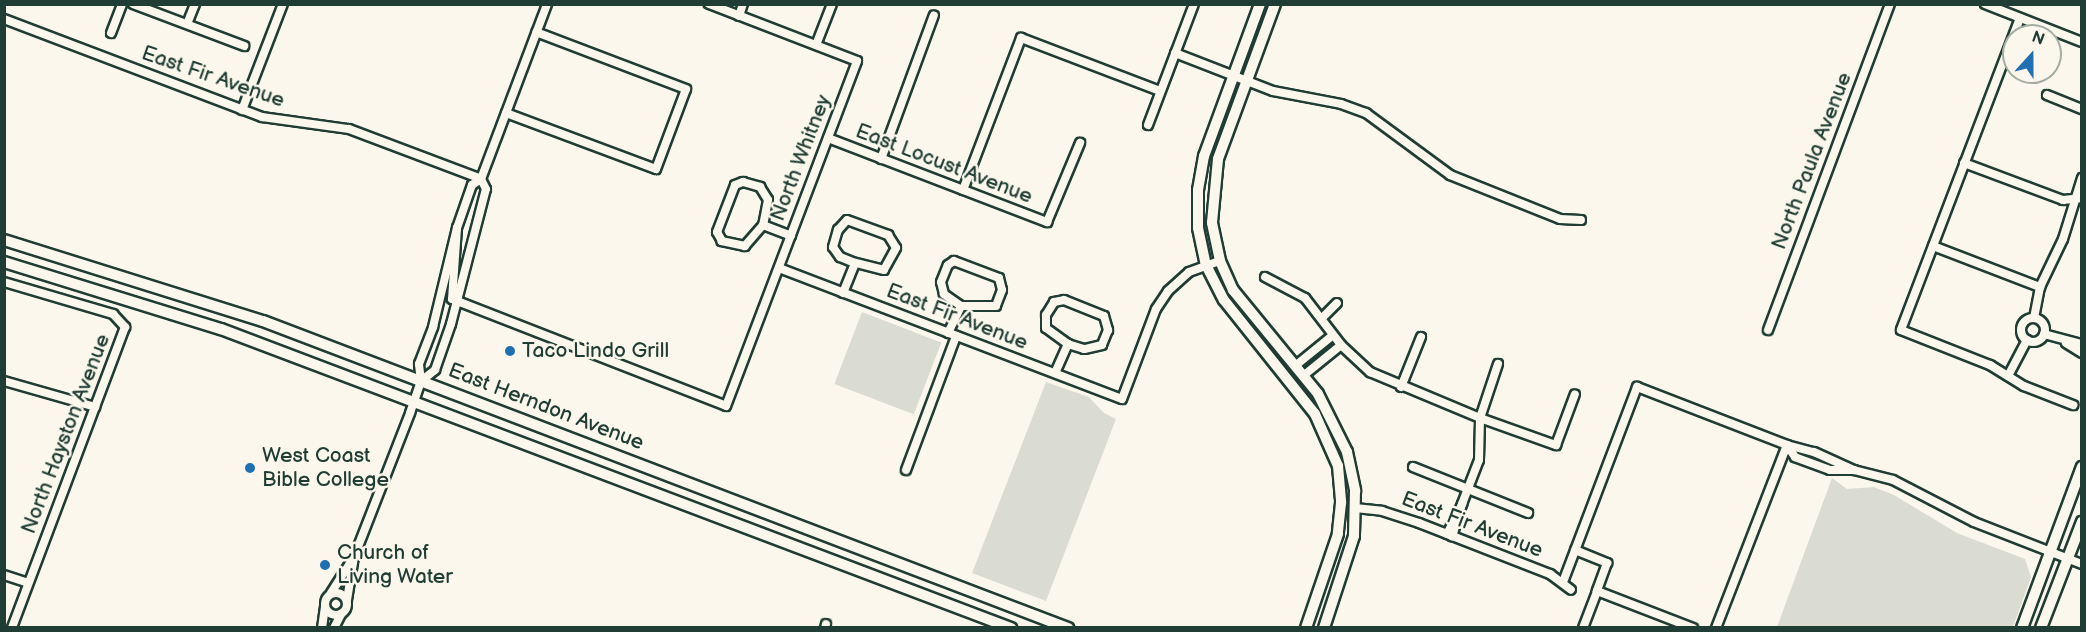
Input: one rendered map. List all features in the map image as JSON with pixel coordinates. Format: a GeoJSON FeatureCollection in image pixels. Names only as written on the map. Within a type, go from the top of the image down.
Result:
{"type":"FeatureCollection","features":[{"type":"Feature","properties":{"kind":"main road"},"geometry":{"type":"LineString","coordinates":[[1260,4],[1211,132],[1198,190],[1198,228],[1206,265],[1235,317],[1334,434],[1343,462],[1348,500],[1355,508]]}},
{"type":"Feature","properties":{"kind":"main road"},"geometry":{"type":"LineString","coordinates":[[1275,4],[1226,133],[1214,182],[1212,223],[1220,261],[1243,304],[1329,411],[1347,452],[1355,508],[1347,563],[1324,627]]}},
{"type":"Feature","properties":{"kind":"main road","name":"East Herndon Avenue"},"geometry":{"type":"LineString","coordinates":[[4,240],[212,303],[1068,627]]}},
{"type":"Feature","properties":{"kind":"main road","name":"East Herndon Avenue"},"geometry":{"type":"LineString","coordinates":[[4,262],[212,326],[1011,627]]}},
{"type":"Feature","properties":{"kind":"main road"},"geometry":{"type":"LineString","coordinates":[[1301,396],[1315,414],[1334,453],[1341,503],[1334,548],[1306,627]]}},
{"type":"Feature","properties":{"kind":"main road"},"geometry":{"type":"LineString","coordinates":[[2022,627],[2082,467]]}},
{"type":"Feature","properties":{"kind":"main road"},"geometry":{"type":"LineString","coordinates":[[1341,503],[1349,513],[1342,554],[1347,563]]}},
{"type":"Feature","properties":{"kind":"main road"},"geometry":{"type":"LineString","coordinates":[[2041,627],[2082,522]]}},
{"type":"Feature","properties":{"kind":"street"},"geometry":{"type":"LineString","coordinates":[[111,33],[122,4]]}},
{"type":"Feature","properties":{"kind":"street"},"geometry":{"type":"LineString","coordinates":[[134,4],[244,46]]}},
{"type":"Feature","properties":{"kind":"street"},"geometry":{"type":"LineString","coordinates":[[187,24],[195,4]]}},
{"type":"Feature","properties":{"kind":"street"},"geometry":{"type":"LineString","coordinates":[[242,110],[283,4]]}},
{"type":"Feature","properties":{"kind":"street"},"geometry":{"type":"LineString","coordinates":[[322,627],[325,606],[354,557],[415,401],[422,381],[419,364],[433,327],[457,228],[472,185],[481,179],[547,4]]}},
{"type":"Feature","properties":{"kind":"street"},"geometry":{"type":"LineString","coordinates":[[709,4],[816,45],[832,4]]}},
{"type":"Feature","properties":{"kind":"street"},"geometry":{"type":"LineString","coordinates":[[739,16],[743,4]]}},
{"type":"Feature","properties":{"kind":"street"},"geometry":{"type":"LineString","coordinates":[[1148,125],[1194,4]]}},
{"type":"Feature","properties":{"kind":"street","name":"North Paula Avenue"},"geometry":{"type":"LineString","coordinates":[[1768,330],[1890,4]]}},
{"type":"Feature","properties":{"kind":"street"},"geometry":{"type":"LineString","coordinates":[[1985,4],[2082,42]]}},
{"type":"Feature","properties":{"kind":"street"},"geometry":{"type":"LineString","coordinates":[[881,159],[934,15]]}},
{"type":"Feature","properties":{"kind":"street"},"geometry":{"type":"LineString","coordinates":[[2020,18],[1901,330],[1990,365],[2008,376],[2073,405]]}},
{"type":"Feature","properties":{"kind":"street","name":"East Fir Avenue"},"geometry":{"type":"LineString","coordinates":[[4,19],[242,110],[280,122],[316,122],[350,129],[481,179]]}},
{"type":"Feature","properties":{"kind":"street"},"geometry":{"type":"LineString","coordinates":[[506,112],[656,169],[686,89],[536,32]]}},
{"type":"Feature","properties":{"kind":"street"},"geometry":{"type":"LineString","coordinates":[[963,190],[1021,38],[1160,91]]}},
{"type":"Feature","properties":{"kind":"street","name":"North Whitney"},"geometry":{"type":"LineString","coordinates":[[457,302],[726,406],[857,61],[816,45]]}},
{"type":"Feature","properties":{"kind":"street"},"geometry":{"type":"LineString","coordinates":[[1175,53],[1246,81],[1366,114],[1450,175],[1560,219],[1581,220]]}},
{"type":"Feature","properties":{"kind":"street"},"geometry":{"type":"LineString","coordinates":[[2047,95],[2082,109]]}},
{"type":"Feature","properties":{"kind":"street","name":"East Locust Avenue"},"geometry":{"type":"LineString","coordinates":[[828,138],[1047,222],[1070,160],[1080,143]]}},
{"type":"Feature","properties":{"kind":"street"},"geometry":{"type":"LineString","coordinates":[[1964,163],[2063,200],[2078,199]]}},
{"type":"Feature","properties":{"kind":"street"},"geometry":{"type":"LineString","coordinates":[[2008,376],[2027,340],[2022,325],[2034,318],[2040,286],[2063,239],[2078,199],[2082,178]]}},
{"type":"Feature","properties":{"kind":"street"},"geometry":{"type":"LineString","coordinates":[[422,381],[435,370],[457,302],[486,189],[481,179]]}},
{"type":"Feature","properties":{"kind":"street"},"geometry":{"type":"LineString","coordinates":[[743,182],[760,187],[768,200],[763,225],[745,246],[722,241],[717,232],[735,185],[743,182]]}},
{"type":"Feature","properties":{"kind":"street"},"geometry":{"type":"LineString","coordinates":[[847,220],[888,235],[896,248],[884,270],[855,263],[840,256],[834,247],[838,230],[847,220]]}},
{"type":"Feature","properties":{"kind":"street"},"geometry":{"type":"LineString","coordinates":[[763,225],[791,236]]}},
{"type":"Feature","properties":{"kind":"street"},"geometry":{"type":"LineString","coordinates":[[457,228],[451,294],[457,302]]}},
{"type":"Feature","properties":{"kind":"street"},"geometry":{"type":"LineString","coordinates":[[1933,246],[2040,286]]}},
{"type":"Feature","properties":{"kind":"street"},"geometry":{"type":"LineString","coordinates":[[954,261],[999,278],[1002,290],[996,306],[961,306],[944,294],[941,282],[948,265],[954,261]]}},
{"type":"Feature","properties":{"kind":"street"},"geometry":{"type":"LineString","coordinates":[[1206,265],[1220,261]]}},
{"type":"Feature","properties":{"kind":"street"},"geometry":{"type":"LineString","coordinates":[[843,293],[855,263]]}},
{"type":"Feature","properties":{"kind":"street","name":"East Fir Avenue"},"geometry":{"type":"LineString","coordinates":[[779,268],[1122,399],[1162,300],[1180,278],[1206,265]]}},
{"type":"Feature","properties":{"kind":"street"},"geometry":{"type":"LineString","coordinates":[[1265,277],[1290,287],[1322,318],[1341,345],[1370,372],[1401,387],[1480,418],[1556,445],[1575,394]]}},
{"type":"Feature","properties":{"kind":"street","name":"North Hayston Avenue"},"geometry":{"type":"LineString","coordinates":[[4,282],[113,314],[123,321],[124,333],[12,627]]}},
{"type":"Feature","properties":{"kind":"street"},"geometry":{"type":"LineString","coordinates":[[1064,300],[1104,316],[1108,322],[1102,345],[1084,349],[1068,344],[1046,328],[1046,315],[1054,302],[1064,300]]}},
{"type":"Feature","properties":{"kind":"street"},"geometry":{"type":"LineString","coordinates":[[1322,318],[1337,303]]}},
{"type":"Feature","properties":{"kind":"street"},"geometry":{"type":"LineString","coordinates":[[906,470],[961,306]]}},
{"type":"Feature","properties":{"kind":"street"},"geometry":{"type":"LineString","coordinates":[[2027,340],[2037,341],[2044,334],[2044,324],[2034,318]]}},
{"type":"Feature","properties":{"kind":"street"},"geometry":{"type":"LineString","coordinates":[[2044,334],[2082,353]]}},
{"type":"Feature","properties":{"kind":"street"},"geometry":{"type":"LineString","coordinates":[[1295,366],[1333,335]]}},
{"type":"Feature","properties":{"kind":"street"},"geometry":{"type":"LineString","coordinates":[[1401,387],[1421,337]]}},
{"type":"Feature","properties":{"kind":"street"},"geometry":{"type":"LineString","coordinates":[[2066,343],[2082,344]]}},
{"type":"Feature","properties":{"kind":"street"},"geometry":{"type":"LineString","coordinates":[[1055,373],[1068,344]]}},
{"type":"Feature","properties":{"kind":"street"},"geometry":{"type":"LineString","coordinates":[[1303,376],[1341,345]]}},
{"type":"Feature","properties":{"kind":"street"},"geometry":{"type":"LineString","coordinates":[[1450,535],[1479,460],[1480,418],[1498,364]]}},
{"type":"Feature","properties":{"kind":"street"},"geometry":{"type":"LineString","coordinates":[[4,381],[95,407]]}},
{"type":"Feature","properties":{"kind":"street"},"geometry":{"type":"LineString","coordinates":[[1563,582],[1637,387],[1787,445],[1795,457],[1820,466],[1854,470],[1893,480],[1974,522],[2082,564]]}},
{"type":"Feature","properties":{"kind":"street"},"geometry":{"type":"LineString","coordinates":[[1716,627],[1787,445]]}},
{"type":"Feature","properties":{"kind":"street"},"geometry":{"type":"LineString","coordinates":[[1413,467],[1528,513]]}},
{"type":"Feature","properties":{"kind":"street","name":"East Fir Avenue"},"geometry":{"type":"LineString","coordinates":[[1355,508],[1396,514],[1563,582],[1571,590]]}},
{"type":"Feature","properties":{"kind":"street"},"geometry":{"type":"LineString","coordinates":[[1575,550],[1607,563],[1583,627]]}},
{"type":"Feature","properties":{"kind":"street"},"geometry":{"type":"LineString","coordinates":[[334,627],[347,600],[354,557]]}},
{"type":"Feature","properties":{"kind":"street"},"geometry":{"type":"LineString","coordinates":[[4,575],[28,584]]}},
{"type":"Feature","properties":{"kind":"street"},"geometry":{"type":"LineString","coordinates":[[1597,591],[1693,627]]}},
{"type":"Feature","properties":{"kind":"street"},"geometry":{"type":"LineString","coordinates":[[332,594],[342,594],[347,600]]}},
{"type":"Feature","properties":{"kind":"street"},"geometry":{"type":"LineString","coordinates":[[325,606],[331,614],[341,614]]}},
{"type":"Feature","properties":{"kind":"shaded area"},"geometry":{"type":"Polygon","coordinates":[[[862,312],[941,342],[914,414],[834,384],[862,312]]]}},
{"type":"Feature","properties":{"kind":"shaded area"},"geometry":{"type":"Polygon","coordinates":[[[1046,382],[1089,397],[1104,413],[1116,419],[1046,601],[972,573],[1046,382]]]}},
{"type":"Feature","properties":{"kind":"shaded area"},"geometry":{"type":"Polygon","coordinates":[[[1832,478],[1847,489],[1874,487],[1894,495],[1957,533],[2025,559],[2031,577],[2013,627],[1777,627],[1832,478]]]}},
{"type":"Feature","properties":{"kind":"place","name":"Taco Lindo Grill"},"geometry":{"type":"Point","coordinates":[510,351]}},
{"type":"Feature","properties":{"kind":"place","name":"West Coast Bible College"},"geometry":{"type":"Point","coordinates":[250,468]}},
{"type":"Feature","properties":{"kind":"place","name":"Church of Living Water"},"geometry":{"type":"Point","coordinates":[325,565]}}]}
